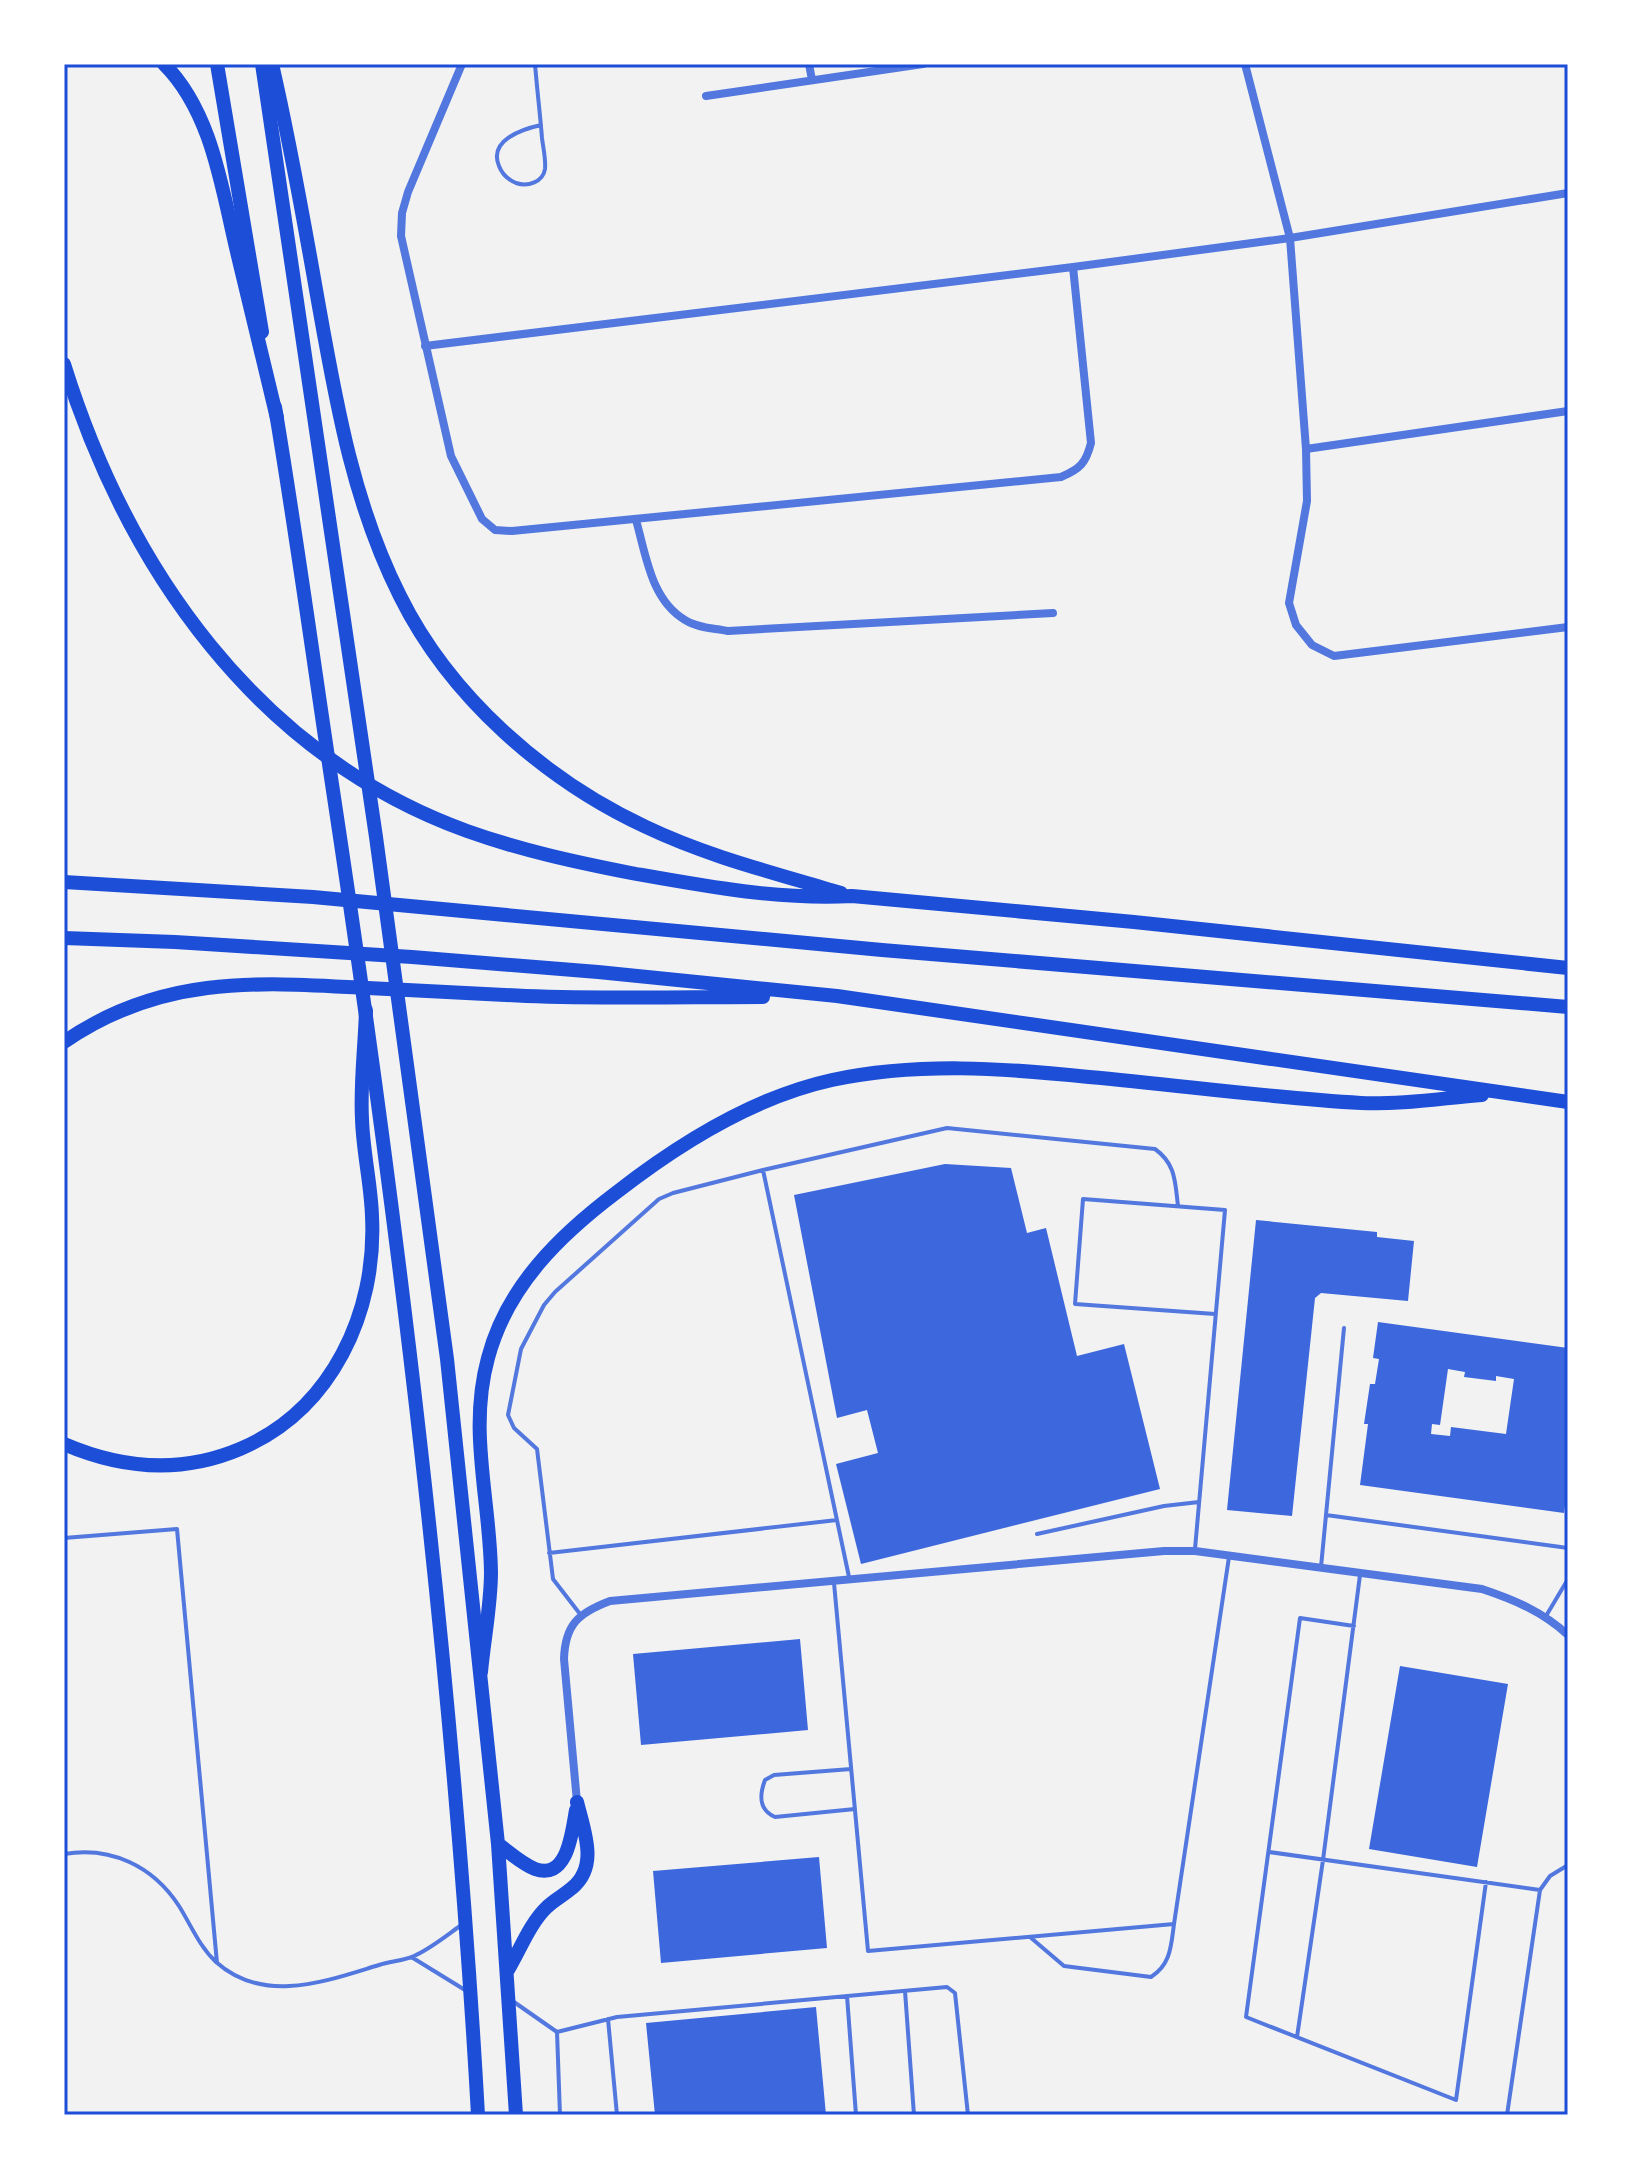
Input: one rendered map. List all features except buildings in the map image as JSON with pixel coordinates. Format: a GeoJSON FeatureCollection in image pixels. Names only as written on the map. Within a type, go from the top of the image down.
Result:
{"type":"FeatureCollection","features":[{"type":"Feature","properties":{"kind":"highway"},"geometry":{"type":"LineString","coordinates":[[164,64],[183,83],[195,104],[217,169],[277,418]]}},
{"type":"Feature","properties":{"kind":"highway"},"geometry":{"type":"LineString","coordinates":[[217,64],[277,418],[401,1264],[425,1473],[467,1922],[478,2115]]}},
{"type":"Feature","properties":{"kind":"highway"},"geometry":{"type":"LineString","coordinates":[[262,64],[376,837],[434,1257],[498,1844],[516,2115]]}},
{"type":"Feature","properties":{"kind":"highway"},"geometry":{"type":"LineString","coordinates":[[272,64],[290,143],[336,404],[349,458],[381,556],[401,599],[449,672],[506,732],[539,761],[613,810],[725,859],[852,896]]}},
{"type":"Feature","properties":{"kind":"highway"},"geometry":{"type":"LineString","coordinates":[[64,364],[111,489],[138,542],[198,632],[231,671],[274,714],[347,770],[421,811],[465,830],[590,865],[705,886],[1134,922],[1568,968]]}},
{"type":"Feature","properties":{"kind":"highway"},"geometry":{"type":"LineString","coordinates":[[64,882],[313,897],[914,953],[1568,1007]]}},
{"type":"Feature","properties":{"kind":"highway"},"geometry":{"type":"LineString","coordinates":[[64,938],[412,957],[837,996],[1568,1102]]}},
{"type":"Feature","properties":{"kind":"highway"},"geometry":{"type":"LineString","coordinates":[[64,1042],[128,1007],[194,989],[245,983],[573,998],[837,996]]}},
{"type":"Feature","properties":{"kind":"highway"},"geometry":{"type":"LineString","coordinates":[[64,1444],[98,1457],[129,1464],[175,1466],[199,1462],[222,1456],[269,1434],[292,1418],[326,1381],[362,1312],[371,1263],[372,1216],[362,1118],[366,1010]]}},
{"type":"Feature","properties":{"kind":"highway"},"geometry":{"type":"LineString","coordinates":[[481,1672],[491,1573],[478,1419],[483,1375],[494,1337],[523,1283],[567,1233],[638,1175],[712,1129],[778,1098],[829,1081],[884,1072],[940,1068],[1030,1071],[1364,1103],[1510,1094]]}},
{"type":"Feature","properties":{"kind":"highway"},"geometry":{"type":"LineString","coordinates":[[498,1844],[535,1869],[544,1871],[554,1868],[567,1850],[577,1802]]}},
{"type":"Feature","properties":{"kind":"highway"},"geometry":{"type":"LineString","coordinates":[[508,1970],[540,1915],[574,1887],[586,1868],[588,1845],[577,1802]]}},
{"type":"Feature","properties":{"kind":"street"},"geometry":{"type":"LineString","coordinates":[[462,64],[408,192],[402,213],[401,236],[451,456],[482,519],[495,530],[636,520],[1061,477],[1076,471],[1086,461],[1091,443],[1073,267]]}},
{"type":"Feature","properties":{"kind":"street"},"geometry":{"type":"LineString","coordinates":[[809,64],[812,80]]}},
{"type":"Feature","properties":{"kind":"street"},"geometry":{"type":"LineString","coordinates":[[706,96],[923,64]]}},
{"type":"Feature","properties":{"kind":"street"},"geometry":{"type":"LineString","coordinates":[[1245,64],[1290,238],[1307,501],[1289,603],[1296,625],[1312,645],[1334,656],[1568,627]]}},
{"type":"Feature","properties":{"kind":"street"},"geometry":{"type":"LineString","coordinates":[[425,346],[1290,238],[1568,193]]}},
{"type":"Feature","properties":{"kind":"street"},"geometry":{"type":"LineString","coordinates":[[1306,449],[1568,411]]}},
{"type":"Feature","properties":{"kind":"street"},"geometry":{"type":"LineString","coordinates":[[636,520],[658,592],[670,608],[686,621],[704,627],[728,631],[1053,613]]}},
{"type":"Feature","properties":{"kind":"street"},"geometry":{"type":"LineString","coordinates":[[577,1802],[564,1659],[565,1638],[582,1616],[593,1607],[610,1601],[1164,1551],[1195,1551],[1482,1589],[1512,1599],[1546,1616],[1568,1634]]}},
{"type":"Feature","properties":{"kind":"lane"},"geometry":{"type":"LineString","coordinates":[[535,64],[541,125],[545,169],[541,178],[534,183],[518,184],[504,175],[499,167],[499,152],[507,137],[541,125]]}},
{"type":"Feature","properties":{"kind":"lane"},"geometry":{"type":"LineString","coordinates":[[582,1616],[553,1579],[537,1449],[508,1415],[512,1389],[521,1349],[544,1305],[613,1239],[666,1196],[763,1170],[947,1128],[1155,1149],[1174,1168],[1178,1206]]}},
{"type":"Feature","properties":{"kind":"lane"},"geometry":{"type":"LineString","coordinates":[[763,1170],[849,1580]]}},
{"type":"Feature","properties":{"kind":"lane"},"geometry":{"type":"LineString","coordinates":[[1195,1551],[1225,1210],[1083,1199],[1075,1304],[1215,1314]]}},
{"type":"Feature","properties":{"kind":"lane"},"geometry":{"type":"LineString","coordinates":[[1321,1567],[1344,1328]]}},
{"type":"Feature","properties":{"kind":"lane"},"geometry":{"type":"LineString","coordinates":[[1037,1534],[1164,1506],[1199,1502]]}},
{"type":"Feature","properties":{"kind":"lane"},"geometry":{"type":"LineString","coordinates":[[1326,1515],[1568,1548]]}},
{"type":"Feature","properties":{"kind":"lane"},"geometry":{"type":"LineString","coordinates":[[549,1553],[837,1520]]}},
{"type":"Feature","properties":{"kind":"lane"},"geometry":{"type":"LineString","coordinates":[[64,1538],[177,1529],[217,1963]]}},
{"type":"Feature","properties":{"kind":"lane"},"geometry":{"type":"LineString","coordinates":[[1029,1936],[1064,1966],[1151,1977],[1162,1970],[1169,1958],[1230,1555]]}},
{"type":"Feature","properties":{"kind":"lane"},"geometry":{"type":"LineString","coordinates":[[1297,2037],[1361,1573]]}},
{"type":"Feature","properties":{"kind":"lane"},"geometry":{"type":"LineString","coordinates":[[1546,1616],[1568,1579]]}},
{"type":"Feature","properties":{"kind":"lane"},"geometry":{"type":"LineString","coordinates":[[834,1581],[868,1951],[1174,1924]]}},
{"type":"Feature","properties":{"kind":"lane"},"geometry":{"type":"LineString","coordinates":[[1354,1626],[1300,1618],[1246,2017],[1456,2100],[1486,1882]]}},
{"type":"Feature","properties":{"kind":"lane"},"geometry":{"type":"LineString","coordinates":[[851,1769],[774,1775],[765,1780],[760,1796],[766,1813],[775,1817],[855,1809]]}},
{"type":"Feature","properties":{"kind":"lane"},"geometry":{"type":"LineString","coordinates":[[64,1854],[93,1851],[119,1857],[141,1867],[162,1884],[217,1963],[239,1976],[264,1985],[292,1988],[322,1983],[391,1961],[413,1958],[467,1922]]}},
{"type":"Feature","properties":{"kind":"lane"},"geometry":{"type":"LineString","coordinates":[[1268,1852],[1540,1890]]}},
{"type":"Feature","properties":{"kind":"lane"},"geometry":{"type":"LineString","coordinates":[[1507,2115],[1540,1890],[1550,1876],[1568,1865]]}},
{"type":"Feature","properties":{"kind":"lane"},"geometry":{"type":"LineString","coordinates":[[413,1958],[472,1994]]}},
{"type":"Feature","properties":{"kind":"lane"},"geometry":{"type":"LineString","coordinates":[[510,1999],[557,2032],[608,2019],[947,1987],[955,1993],[968,2115]]}},
{"type":"Feature","properties":{"kind":"lane"},"geometry":{"type":"LineString","coordinates":[[905,1991],[914,2115]]}},
{"type":"Feature","properties":{"kind":"lane"},"geometry":{"type":"LineString","coordinates":[[847,1996],[856,2115]]}},
{"type":"Feature","properties":{"kind":"lane"},"geometry":{"type":"LineString","coordinates":[[608,2019],[617,2115]]}},
{"type":"Feature","properties":{"kind":"lane"},"geometry":{"type":"LineString","coordinates":[[557,2032],[560,2115]]}}]}
